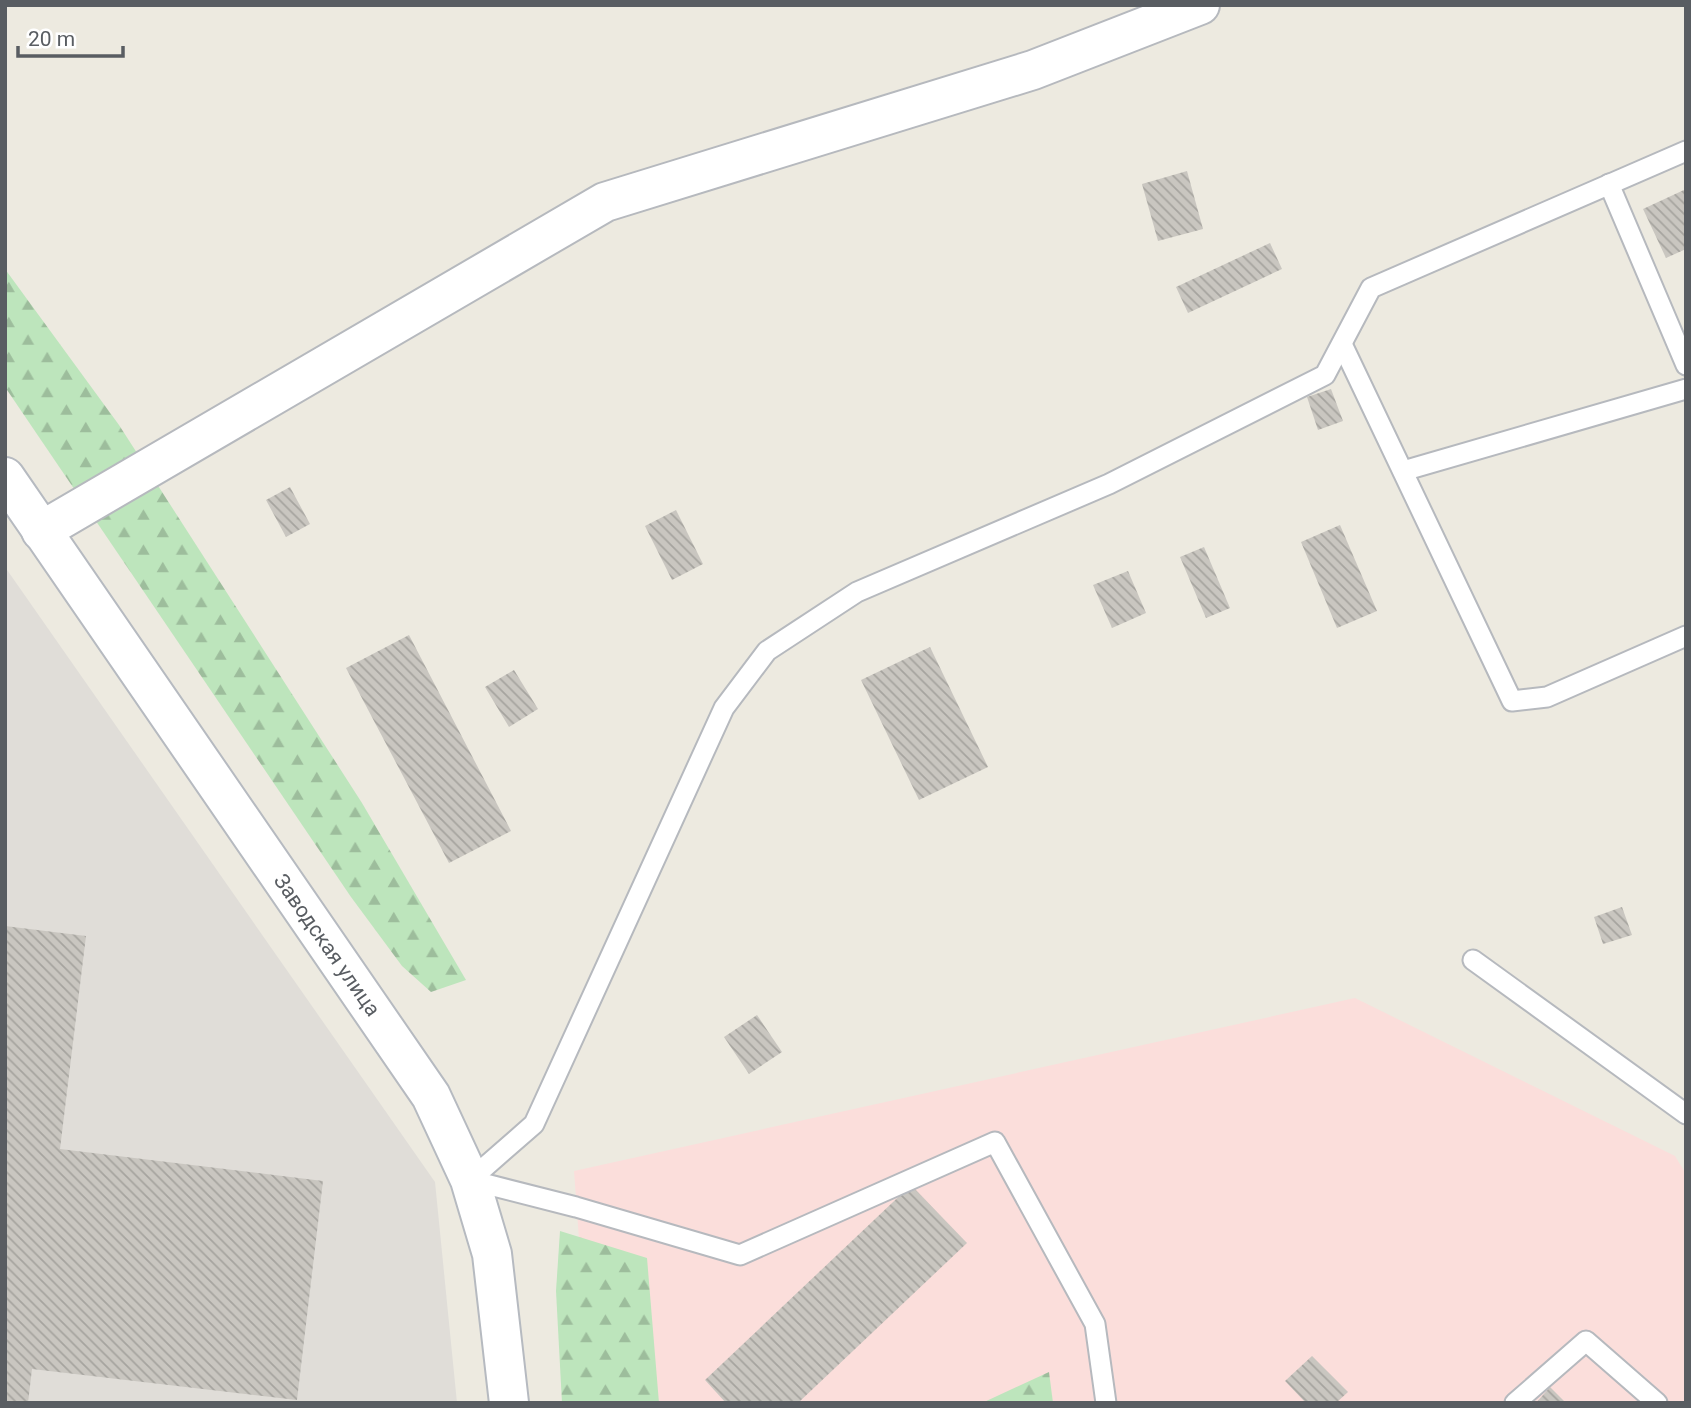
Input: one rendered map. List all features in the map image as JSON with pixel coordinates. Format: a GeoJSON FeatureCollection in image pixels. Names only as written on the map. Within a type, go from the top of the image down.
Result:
{"type":"FeatureCollection","features":[{"type":"Feature","properties":{"kind":"street"},"geometry":{"type":"LineString","coordinates":[[41,531],[604,202],[1033,70],[1200,5]]}},
{"type":"Feature","properties":{"kind":"street","name":"Заводская улица"},"geometry":{"type":"LineString","coordinates":[[5,477],[431,1096],[470,1180],[492,1254],[509,1403]]}},
{"type":"Feature","properties":{"kind":"lane"},"geometry":{"type":"LineString","coordinates":[[470,1180],[534,1124],[724,708],[767,651],[857,592],[1109,484],[1325,375],[1371,288],[1686,151]]}},
{"type":"Feature","properties":{"kind":"lane"},"geometry":{"type":"LineString","coordinates":[[1609,184],[1686,365]]}},
{"type":"Feature","properties":{"kind":"lane"},"geometry":{"type":"LineString","coordinates":[[1342,344],[1512,701],[1547,697],[1686,636]]}},
{"type":"Feature","properties":{"kind":"lane"},"geometry":{"type":"LineString","coordinates":[[1403,471],[1686,389]]}},
{"type":"Feature","properties":{"kind":"lane"},"geometry":{"type":"LineString","coordinates":[[1473,960],[1686,1114]]}},
{"type":"Feature","properties":{"kind":"lane"},"geometry":{"type":"LineString","coordinates":[[470,1180],[576,1206],[740,1255],[995,1142],[1095,1324],[1106,1403]]}},
{"type":"Feature","properties":{"kind":"lane"},"geometry":{"type":"LineString","coordinates":[[1515,1403],[1586,1340],[1657,1403]]}},
{"type":"Feature","properties":{"kind":"shaded area"},"geometry":{"type":"Polygon","coordinates":[[[5,567],[435,1182],[457,1403],[5,1403],[5,567]]]}},
{"type":"Feature","properties":{"kind":"shaded area"},"geometry":{"type":"Polygon","coordinates":[[[1355,998],[1675,1156],[1686,1174],[1686,1403],[591,1403],[574,1171],[1355,998]]]}},
{"type":"Feature","properties":{"kind":"green space"},"geometry":{"type":"Polygon","coordinates":[[[5,269],[119,425],[362,803],[466,980],[431,992],[402,966],[351,897],[5,387],[5,269]]]}},
{"type":"Feature","properties":{"kind":"green space"},"geometry":{"type":"Polygon","coordinates":[[[560,1231],[647,1258],[659,1403],[562,1403],[556,1291],[560,1231]]]}},
{"type":"Feature","properties":{"kind":"green space"},"geometry":{"type":"Polygon","coordinates":[[[1049,1372],[1053,1403],[982,1403],[1049,1372]]]}},
{"type":"Feature","properties":{"kind":"building"},"geometry":{"type":"Polygon","coordinates":[[[1187,171],[1203,229],[1158,241],[1142,184],[1187,171]]]}},
{"type":"Feature","properties":{"kind":"building"},"geometry":{"type":"Polygon","coordinates":[[[1686,189],[1686,249],[1666,258],[1643,209],[1686,189]]]}},
{"type":"Feature","properties":{"kind":"building"},"geometry":{"type":"Polygon","coordinates":[[[1270,243],[1282,269],[1188,313],[1176,287],[1270,243]]]}},
{"type":"Feature","properties":{"kind":"building"},"geometry":{"type":"Polygon","coordinates":[[[1331,389],[1343,421],[1318,430],[1307,397],[1331,389]]]}},
{"type":"Feature","properties":{"kind":"building"},"geometry":{"type":"Polygon","coordinates":[[[290,487],[310,524],[286,537],[266,500],[290,487]]]}},
{"type":"Feature","properties":{"kind":"building"},"geometry":{"type":"Polygon","coordinates":[[[676,510],[703,564],[672,580],[645,526],[676,510]]]}},
{"type":"Feature","properties":{"kind":"building"},"geometry":{"type":"Polygon","coordinates":[[[1340,525],[1377,611],[1337,628],[1301,542],[1340,525]]]}},
{"type":"Feature","properties":{"kind":"building"},"geometry":{"type":"Polygon","coordinates":[[[1204,547],[1230,608],[1206,618],[1180,557],[1204,547]]]}},
{"type":"Feature","properties":{"kind":"building"},"geometry":{"type":"Polygon","coordinates":[[[1128,571],[1146,613],[1112,628],[1093,585],[1128,571]]]}},
{"type":"Feature","properties":{"kind":"building"},"geometry":{"type":"Polygon","coordinates":[[[409,635],[511,831],[449,863],[346,668],[409,635]]]}},
{"type":"Feature","properties":{"kind":"building"},"geometry":{"type":"Polygon","coordinates":[[[930,647],[988,767],[919,800],[861,680],[930,647]]]}},
{"type":"Feature","properties":{"kind":"building"},"geometry":{"type":"Polygon","coordinates":[[[514,670],[538,709],[509,727],[485,687],[514,670]]]}},
{"type":"Feature","properties":{"kind":"building"},"geometry":{"type":"Polygon","coordinates":[[[1622,907],[1632,935],[1603,944],[1594,917],[1622,907]]]}},
{"type":"Feature","properties":{"kind":"building"},"geometry":{"type":"Polygon","coordinates":[[[5,926],[86,936],[60,1149],[323,1181],[297,1400],[32,1369],[28,1403],[5,1403],[5,926]]]}},
{"type":"Feature","properties":{"kind":"building"},"geometry":{"type":"Polygon","coordinates":[[[757,1015],[782,1052],[749,1074],[724,1037],[757,1015]]]}},
{"type":"Feature","properties":{"kind":"building"},"geometry":{"type":"Polygon","coordinates":[[[911,1185],[967,1243],[798,1403],[726,1403],[705,1380],[911,1185]]]}},
{"type":"Feature","properties":{"kind":"building"},"geometry":{"type":"Polygon","coordinates":[[[1312,1356],[1348,1392],[1336,1403],[1306,1403],[1285,1381],[1312,1356]]]}},
{"type":"Feature","properties":{"kind":"building"},"geometry":{"type":"Polygon","coordinates":[[[1550,1387],[1566,1403],[1536,1403],[1550,1387]]]}}]}
